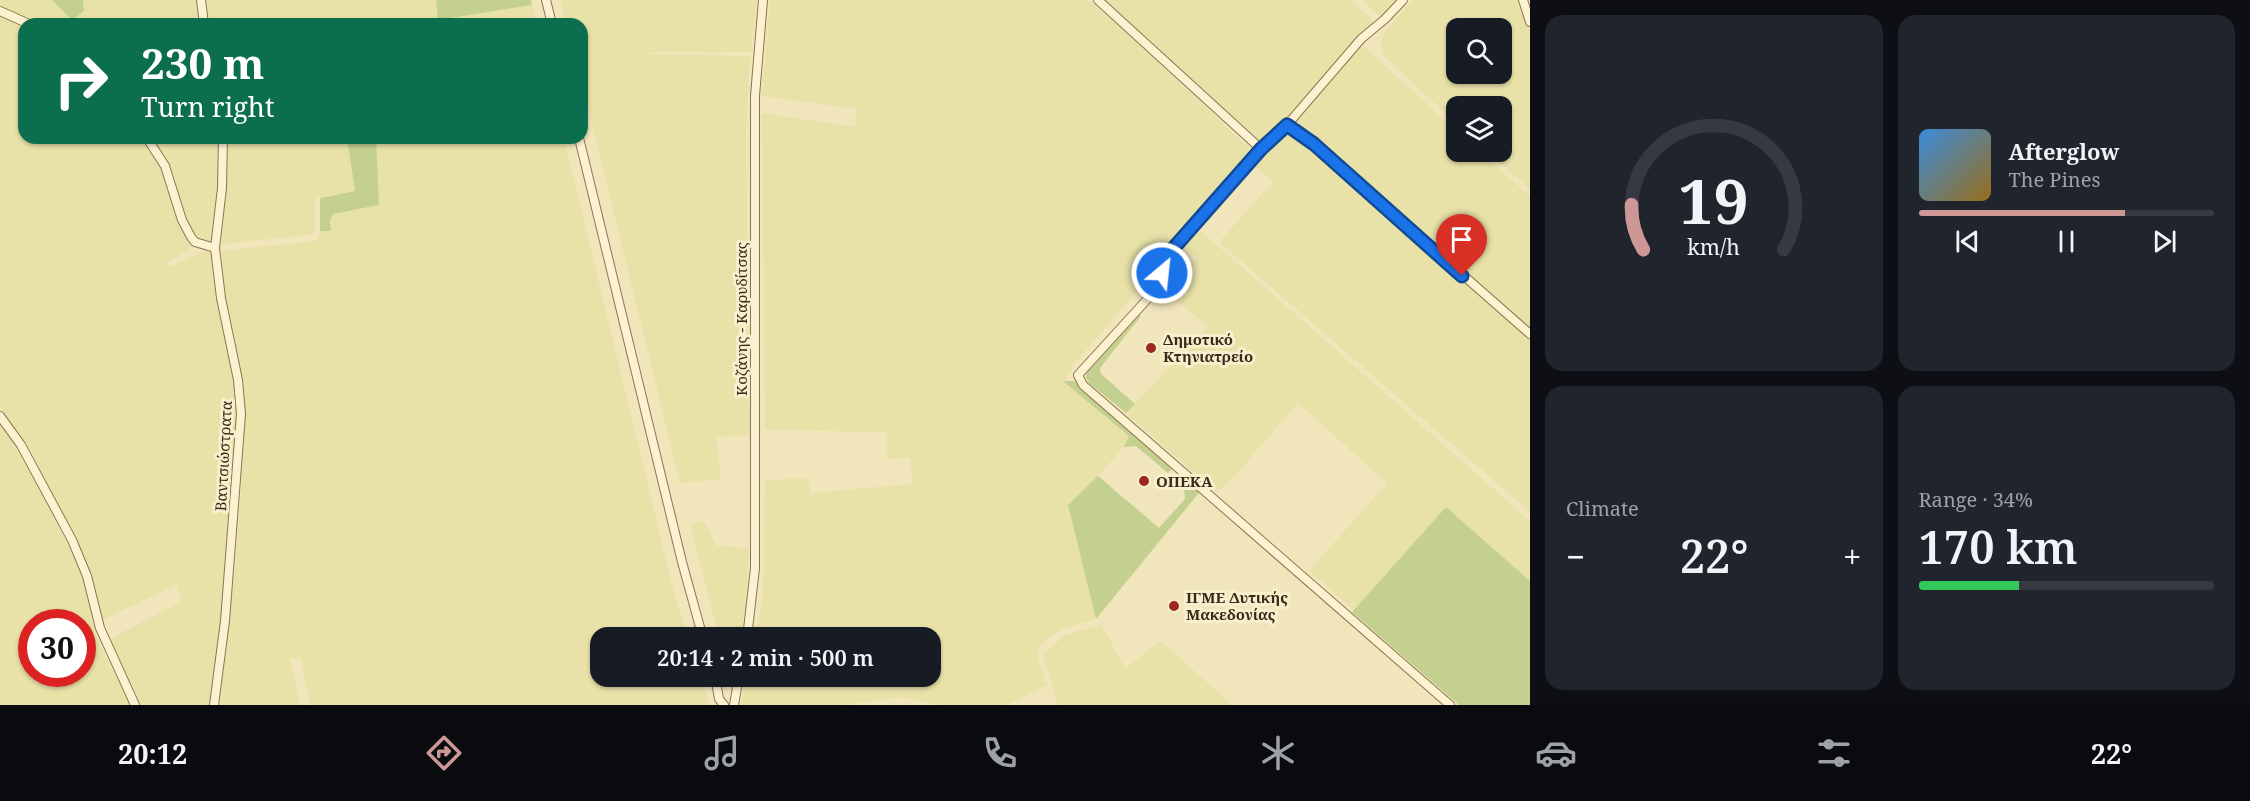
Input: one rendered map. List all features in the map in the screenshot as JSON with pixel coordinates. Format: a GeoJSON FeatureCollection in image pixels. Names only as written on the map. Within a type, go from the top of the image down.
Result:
{"type":"FeatureCollection","features":[{"type":"Feature","properties":{"kind":"street"},"geometry":{"type":"LineString","coordinates":[[201,0],[203,18]]}},
{"type":"Feature","properties":{"kind":"street"},"geometry":{"type":"LineString","coordinates":[[546,0],[550,18]]}},
{"type":"Feature","properties":{"kind":"street","name":"Κοζάνης - Καρυδίτσας"},"geometry":{"type":"LineString","coordinates":[[748,627],[756,568],[754,96],[764,0]]}},
{"type":"Feature","properties":{"kind":"street"},"geometry":{"type":"LineString","coordinates":[[1098,0],[1261,149]]}},
{"type":"Feature","properties":{"kind":"street"},"geometry":{"type":"LineString","coordinates":[[1402,0],[1386,19],[1361,39],[1287,125],[1261,149],[1171,251],[1152,294],[1078,375],[1083,385],[1138,434],[1450,705]]}},
{"type":"Feature","properties":{"kind":"street"},"geometry":{"type":"LineString","coordinates":[[1523,0],[1530,22]]}},
{"type":"Feature","properties":{"kind":"street"},"geometry":{"type":"LineString","coordinates":[[0,12],[18,19]]}},
{"type":"Feature","properties":{"kind":"street"},"geometry":{"type":"LineString","coordinates":[[1287,125],[1314,144],[1417,237],[1530,334]]}},
{"type":"Feature","properties":{"kind":"street"},"geometry":{"type":"LineString","coordinates":[[151,144],[165,166],[182,220],[190,237],[195,242],[215,248]]}},
{"type":"Feature","properties":{"kind":"street","name":"Βαντσιώστρατα"},"geometry":{"type":"LineString","coordinates":[[214,705],[225,621],[241,414],[238,380],[221,298],[215,248],[222,188],[223,144]]}},
{"type":"Feature","properties":{"kind":"street"},"geometry":{"type":"LineString","coordinates":[[580,144],[682,562],[700,627]]}},
{"type":"Feature","properties":{"kind":"street"},"geometry":{"type":"LineString","coordinates":[[0,416],[21,445],[72,540],[87,576],[100,628],[135,705]]}},
{"type":"Feature","properties":{"kind":"street"},"geometry":{"type":"LineString","coordinates":[[734,705],[737,687]]}},
{"type":"Feature","properties":{"kind":"street"},"geometry":{"type":"LineString","coordinates":[[718,689],[724,705]]}},
{"type":"Feature","properties":{"kind":"street"},"geometry":{"type":"LineString","coordinates":[[718,689],[734,705]]}},
{"type":"Feature","properties":{"kind":"shaded area"},"geometry":{"type":"Polygon","coordinates":[[[0,0],[52,0],[70,18],[22,18],[0,8],[0,0]]]}},
{"type":"Feature","properties":{"kind":"shaded area"},"geometry":{"type":"Polygon","coordinates":[[[83,0],[199,0],[201,18],[75,18],[84,11],[83,0]]]}},
{"type":"Feature","properties":{"kind":"shaded area"},"geometry":{"type":"Polygon","coordinates":[[[205,0],[436,0],[439,18],[208,18],[205,0]]]}},
{"type":"Feature","properties":{"kind":"shaded area"},"geometry":{"type":"Polygon","coordinates":[[[560,0],[757,0],[751,52],[651,52],[652,54],[750,56],[746,133],[750,436],[716,437],[721,479],[680,483],[588,107],[588,18],[564,18],[560,0]]]}},
{"type":"Feature","properties":{"kind":"shaded area"},"geometry":{"type":"Polygon","coordinates":[[[770,0],[1088,0],[1131,37],[1249,148],[1250,155],[1167,250],[1159,265],[1071,368],[1073,371],[1063,381],[1130,437],[1098,476],[1068,505],[1096,619],[1065,628],[1047,639],[1038,649],[1037,658],[1048,685],[1006,705],[940,705],[902,697],[843,705],[741,705],[744,687],[941,687],[941,627],[758,627],[763,598],[765,480],[809,478],[810,493],[913,484],[910,458],[887,459],[887,432],[765,430],[762,113],[855,127],[857,109],[762,96],[770,0]]]}},
{"type":"Feature","properties":{"kind":"shaded area"},"geometry":{"type":"Polygon","coordinates":[[[1103,0],[1350,0],[1372,19],[1372,23],[1267,138],[1259,140],[1103,0]]]}},
{"type":"Feature","properties":{"kind":"shaded area"},"geometry":{"type":"Polygon","coordinates":[[[1363,0],[1399,0],[1382,18],[1363,0]]]}},
{"type":"Feature","properties":{"kind":"shaded area"},"geometry":{"type":"Polygon","coordinates":[[[1413,0],[1518,0],[1530,32],[1530,189],[1499,162],[1512,162],[1512,96],[1446,96],[1446,114],[1385,57],[1380,43],[1386,29],[1413,0]]]}},
{"type":"Feature","properties":{"kind":"shaded area"},"geometry":{"type":"Polygon","coordinates":[[[532,5],[535,18],[451,18],[532,5]]]}},
{"type":"Feature","properties":{"kind":"shaded area"},"geometry":{"type":"Polygon","coordinates":[[[0,15],[18,24],[18,144],[146,144],[164,172],[175,213],[191,245],[189,250],[167,263],[169,267],[203,252],[210,253],[212,258],[216,300],[228,351],[238,414],[221,618],[209,705],[139,705],[108,640],[182,601],[177,584],[103,620],[82,554],[26,443],[0,408],[0,15]]]}},
{"type":"Feature","properties":{"kind":"shaded area"},"geometry":{"type":"Polygon","coordinates":[[[1364,46],[1446,122],[1446,162],[1491,162],[1530,196],[1530,329],[1299,125],[1297,120],[1358,49],[1364,46]]]}},
{"type":"Feature","properties":{"kind":"shaded area"},"geometry":{"type":"Polygon","coordinates":[[[1288,135],[1309,145],[1530,339],[1530,512],[1219,242],[1273,182],[1254,165],[1279,138],[1288,135]]]}},
{"type":"Feature","properties":{"kind":"shaded area"},"geometry":{"type":"Polygon","coordinates":[[[155,144],[219,144],[219,181],[213,243],[200,243],[189,231],[172,172],[155,144]]]}},
{"type":"Feature","properties":{"kind":"shaded area"},"geometry":{"type":"Polygon","coordinates":[[[227,144],[348,144],[355,191],[315,198],[313,233],[223,244],[220,239],[227,184],[227,144]]]}},
{"type":"Feature","properties":{"kind":"shaded area"},"geometry":{"type":"Polygon","coordinates":[[[376,144],[565,144],[674,593],[685,627],[590,627],[590,687],[703,687],[710,705],[310,705],[301,657],[290,659],[300,705],[217,705],[235,571],[245,429],[244,385],[222,279],[222,251],[315,241],[319,238],[320,231],[331,231],[330,220],[333,214],[379,205],[376,144]]]}},
{"type":"Feature","properties":{"kind":"shaded area"},"geometry":{"type":"Polygon","coordinates":[[[1201,231],[1530,521],[1530,581],[1446,508],[1354,610],[1309,571],[1387,483],[1298,403],[1234,477],[1216,492],[1126,413],[1208,327],[1164,289],[1167,271],[1172,268],[1181,276],[1197,258],[1184,245],[1201,231]]]}},
{"type":"Feature","properties":{"kind":"shaded area"},"geometry":{"type":"Polygon","coordinates":[[[0,423],[15,443],[67,544],[83,580],[90,609],[18,609],[18,687],[96,687],[96,636],[129,705],[0,705],[0,423]]]}},
{"type":"Feature","properties":{"kind":"shaded area"},"geometry":{"type":"Polygon","coordinates":[[[703,520],[717,546],[749,548],[746,604],[742,627],[716,627],[690,524],[703,520]]]}},
{"type":"Feature","properties":{"kind":"shaded area"},"geometry":{"type":"Polygon","coordinates":[[[1101,624],[1125,668],[1161,641],[1232,705],[1058,705],[1043,655],[1064,636],[1101,624]]]}},
{"type":"Feature","properties":{"kind":"green space"},"geometry":{"type":"Polygon","coordinates":[[[52,0],[83,0],[84,11],[75,18],[70,18],[52,0]]]}},
{"type":"Feature","properties":{"kind":"green space"},"geometry":{"type":"Polygon","coordinates":[[[436,0],[531,0],[532,5],[451,18],[438,18],[436,0]]]}},
{"type":"Feature","properties":{"kind":"green space"},"geometry":{"type":"Polygon","coordinates":[[[348,144],[376,144],[379,205],[333,214],[330,220],[331,231],[320,231],[320,198],[355,191],[348,144]]]}},
{"type":"Feature","properties":{"kind":"green space"},"geometry":{"type":"Polygon","coordinates":[[[1136,314],[1141,316],[1100,368],[1101,374],[1135,404],[1126,413],[1089,383],[1086,369],[1136,314]]]}},
{"type":"Feature","properties":{"kind":"green space"},"geometry":{"type":"Polygon","coordinates":[[[1063,381],[1074,381],[1172,469],[1168,473],[1136,446],[1124,447],[1129,436],[1063,381]]]}},
{"type":"Feature","properties":{"kind":"green space"},"geometry":{"type":"Polygon","coordinates":[[[1177,474],[1199,492],[1198,494],[1096,619],[1068,505],[1098,476],[1159,528],[1185,499],[1184,486],[1173,478],[1177,474]]]}},
{"type":"Feature","properties":{"kind":"green space"},"geometry":{"type":"Polygon","coordinates":[[[1446,507],[1530,581],[1530,705],[1459,705],[1352,612],[1446,507]]]}},
{"type":"Feature","properties":{"kind":"place","name":"Δημοτικό Κτηνιατρείο"},"geometry":{"type":"Point","coordinates":[1151,348]}},
{"type":"Feature","properties":{"kind":"place","name":"ΟΠΕΚΑ"},"geometry":{"type":"Point","coordinates":[1144,481]}},
{"type":"Feature","properties":{"kind":"place","name":"ΙΓΜΕ Δυτικής Μακεδονίας"},"geometry":{"type":"Point","coordinates":[1174,606]}},
{"type":"Feature","properties":{"kind":"route"},"geometry":{"type":"LineString","coordinates":[[1162,273],[1171,251],[1200,221],[1261,149],[1287,125],[1298,130],[1462,276]]}}]}
